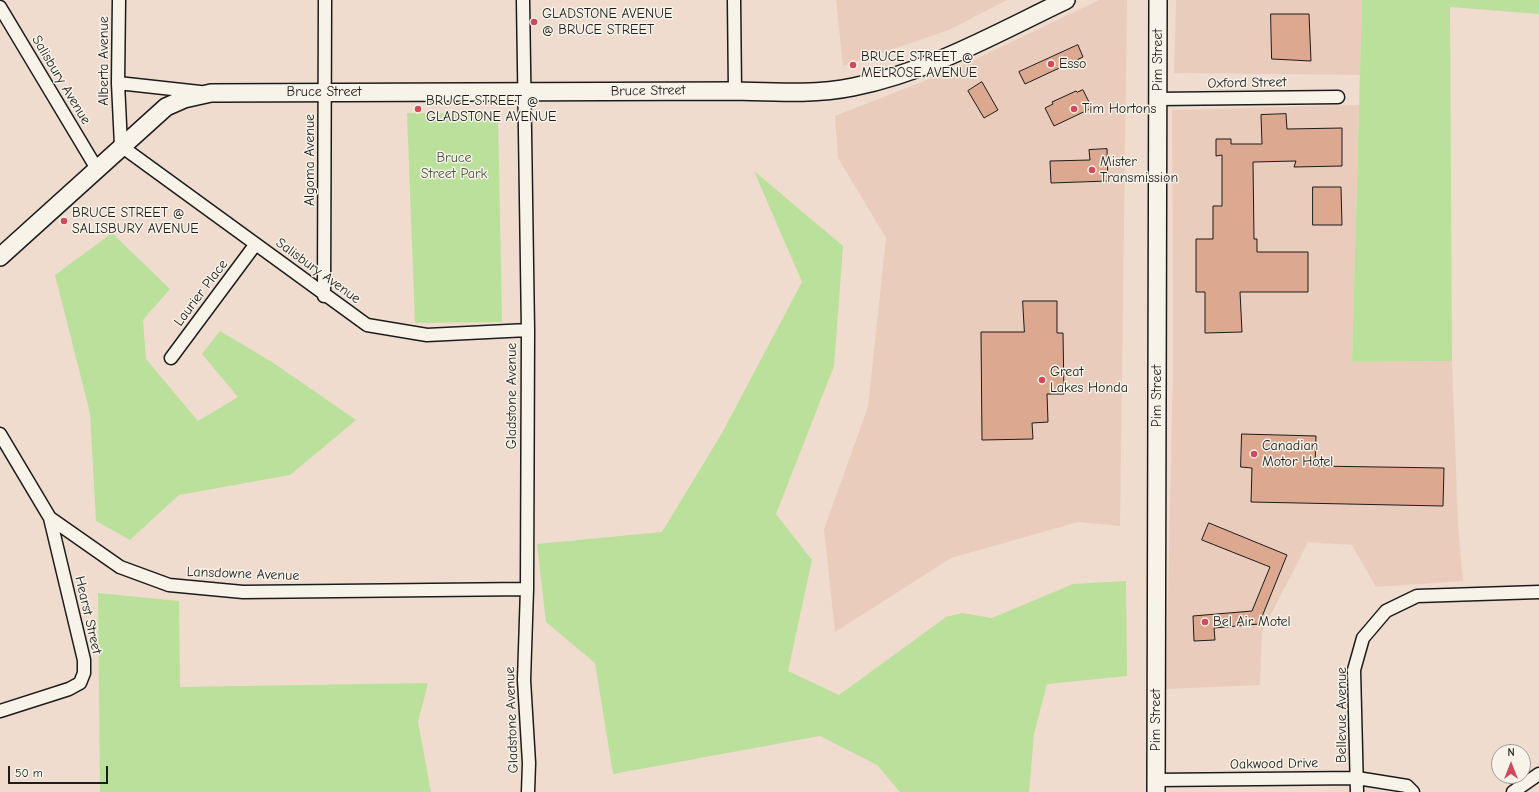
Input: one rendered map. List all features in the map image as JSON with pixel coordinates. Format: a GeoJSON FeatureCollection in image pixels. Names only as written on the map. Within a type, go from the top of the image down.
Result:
{"type":"FeatureCollection","features":[{"type":"Feature","properties":{"kind":"main road","name":"Bruce Street"},"geometry":{"type":"LineString","coordinates":[[0,257],[121,146],[166,107],[184,99],[211,93],[524,93],[735,90],[803,92],[852,87],[900,75],[963,50],[1066,0]]}},
{"type":"Feature","properties":{"kind":"main road","name":"Pim Street"},"geometry":{"type":"LineString","coordinates":[[1156,786],[1158,0]]}},
{"type":"Feature","properties":{"kind":"street","name":"Alberta Avenue"},"geometry":{"type":"LineString","coordinates":[[119,0],[118,83],[121,146]]}},
{"type":"Feature","properties":{"kind":"street","name":"Algoma Avenue"},"geometry":{"type":"LineString","coordinates":[[324,296],[326,0]]}},
{"type":"Feature","properties":{"kind":"street","name":"Gladstone Avenue"},"geometry":{"type":"LineString","coordinates":[[523,0],[528,330],[527,590],[524,680],[529,762],[528,792]]}},
{"type":"Feature","properties":{"kind":"street"},"geometry":{"type":"LineString","coordinates":[[734,0],[735,90]]}},
{"type":"Feature","properties":{"kind":"street","name":"Salisbury Avenue"},"geometry":{"type":"LineString","coordinates":[[0,7],[97,169]]}},
{"type":"Feature","properties":{"kind":"street","name":"Bruce Street"},"geometry":{"type":"LineString","coordinates":[[118,83],[211,93]]}},
{"type":"Feature","properties":{"kind":"street","name":"Oxford Street"},"geometry":{"type":"LineString","coordinates":[[1157,99],[1338,97]]}},
{"type":"Feature","properties":{"kind":"street","name":"Salisbury Avenue"},"geometry":{"type":"LineString","coordinates":[[121,146],[324,296],[367,325],[427,335],[528,330]]}},
{"type":"Feature","properties":{"kind":"street","name":"Laurier Place"},"geometry":{"type":"LineString","coordinates":[[171,358],[255,245]]}},
{"type":"Feature","properties":{"kind":"street","name":"Lansdowne Avenue"},"geometry":{"type":"LineString","coordinates":[[0,434],[50,518],[120,567],[169,585],[243,592],[527,590]]}},
{"type":"Feature","properties":{"kind":"street","name":"Hearst Street"},"geometry":{"type":"LineString","coordinates":[[0,711],[69,689],[80,683],[84,673],[84,660],[50,518]]}},
{"type":"Feature","properties":{"kind":"street","name":"Bellevue Avenue"},"geometry":{"type":"LineString","coordinates":[[1357,792],[1354,670],[1363,638],[1386,611],[1417,596],[1539,592]]}},
{"type":"Feature","properties":{"kind":"street"},"geometry":{"type":"LineString","coordinates":[[1514,792],[1539,774]]}},
{"type":"Feature","properties":{"kind":"street","name":"Oakwood Drive"},"geometry":{"type":"LineString","coordinates":[[1156,786],[1357,778],[1407,786],[1414,792]]}},
{"type":"Feature","properties":{"kind":"shaded area"},"geometry":{"type":"Polygon","coordinates":[[[836,0],[1007,0],[949,30],[843,66],[836,0]]]}},
{"type":"Feature","properties":{"kind":"shaded area"},"geometry":{"type":"Polygon","coordinates":[[[1099,0],[1127,0],[1120,526],[1078,522],[951,558],[835,632],[824,529],[868,407],[886,238],[838,158],[835,116],[955,69],[1099,0]]]}},
{"type":"Feature","properties":{"kind":"shaded area"},"geometry":{"type":"Polygon","coordinates":[[[1176,0],[1362,0],[1360,75],[1174,73],[1176,0]]]}},
{"type":"Feature","properties":{"kind":"shaded area"},"geometry":{"type":"Polygon","coordinates":[[[1359,105],[1352,362],[1452,361],[1458,525],[1463,581],[1376,587],[1352,545],[1308,542],[1262,632],[1260,685],[1166,689],[1173,365],[1172,110],[1359,105]]]}},
{"type":"Feature","properties":{"kind":"green space"},"geometry":{"type":"Polygon","coordinates":[[[1362,0],[1539,0],[1539,14],[1450,7],[1452,361],[1352,362],[1362,0]]]}},
{"type":"Feature","properties":{"kind":"green space","name":"Bruce Street Park"},"geometry":{"type":"Polygon","coordinates":[[[407,113],[498,114],[502,322],[415,323],[407,113]]]}},
{"type":"Feature","properties":{"kind":"green space"},"geometry":{"type":"Polygon","coordinates":[[[754,171],[843,246],[834,366],[776,514],[812,560],[788,671],[839,695],[946,617],[962,613],[992,618],[1073,584],[1126,581],[1127,676],[1047,684],[1034,734],[1029,792],[900,792],[877,765],[820,736],[613,774],[595,663],[546,622],[537,544],[662,532],[722,433],[802,282],[754,171]]]}},
{"type":"Feature","properties":{"kind":"green space"},"geometry":{"type":"Polygon","coordinates":[[[112,233],[170,289],[143,320],[146,359],[198,421],[238,397],[202,354],[220,331],[272,362],[356,420],[290,475],[179,495],[130,540],[96,521],[90,413],[55,275],[112,233]]]}},
{"type":"Feature","properties":{"kind":"green space"},"geometry":{"type":"Polygon","coordinates":[[[98,593],[179,601],[180,687],[428,683],[418,722],[431,792],[100,792],[98,593]]]}},
{"type":"Feature","properties":{"kind":"building"},"geometry":{"type":"Polygon","coordinates":[[[1271,14],[1309,14],[1311,61],[1272,59],[1271,14]]]}},
{"type":"Feature","properties":{"kind":"building"},"geometry":{"type":"Polygon","coordinates":[[[1078,45],[1083,57],[1025,84],[1019,72],[1078,45]]]}},
{"type":"Feature","properties":{"kind":"building"},"geometry":{"type":"Polygon","coordinates":[[[982,82],[998,110],[984,118],[968,91],[982,82]]]}},
{"type":"Feature","properties":{"kind":"building"},"geometry":{"type":"Polygon","coordinates":[[[1083,90],[1092,108],[1054,126],[1045,108],[1053,104],[1052,102],[1076,91],[1083,90]]]}},
{"type":"Feature","properties":{"kind":"building"},"geometry":{"type":"Polygon","coordinates":[[[1286,114],[1287,129],[1342,128],[1342,166],[1294,167],[1296,161],[1253,162],[1254,239],[1257,239],[1257,252],[1308,252],[1308,292],[1240,292],[1242,332],[1205,333],[1205,292],[1196,292],[1196,239],[1213,239],[1213,206],[1222,206],[1222,155],[1216,156],[1216,139],[1231,139],[1231,144],[1262,144],[1261,115],[1286,114]]]}},
{"type":"Feature","properties":{"kind":"building"},"geometry":{"type":"Polygon","coordinates":[[[1107,149],[1108,181],[1051,183],[1050,161],[1090,160],[1089,150],[1107,149]]]}},
{"type":"Feature","properties":{"kind":"building"},"geometry":{"type":"Polygon","coordinates":[[[1313,187],[1341,187],[1342,225],[1313,225],[1313,187]]]}},
{"type":"Feature","properties":{"kind":"building"},"geometry":{"type":"Polygon","coordinates":[[[1023,301],[1057,301],[1057,333],[1063,333],[1064,394],[1047,394],[1048,422],[1032,423],[1033,439],[982,440],[981,332],[1024,332],[1023,301]]]}},
{"type":"Feature","properties":{"kind":"building"},"geometry":{"type":"Polygon","coordinates":[[[1242,434],[1316,436],[1315,466],[1444,468],[1443,506],[1251,502],[1252,468],[1241,467],[1242,434]]]}},
{"type":"Feature","properties":{"kind":"building"},"geometry":{"type":"Polygon","coordinates":[[[1209,523],[1287,555],[1259,624],[1214,628],[1215,640],[1194,641],[1193,616],[1252,611],[1270,567],[1202,540],[1209,523]]]}},
{"type":"Feature","properties":{"kind":"place","name":"GLADSTONE AVENUE @ BRUCE STREET"},"geometry":{"type":"Point","coordinates":[534,22]}},
{"type":"Feature","properties":{"kind":"place","name":"Esso"},"geometry":{"type":"Point","coordinates":[1051,64]}},
{"type":"Feature","properties":{"kind":"place","name":"BRUCE STREET @ MELROSE AVENUE"},"geometry":{"type":"Point","coordinates":[853,65]}},
{"type":"Feature","properties":{"kind":"place","name":"BRUCE STREET @ GLADSTONE AVENUE"},"geometry":{"type":"Point","coordinates":[418,109]}},
{"type":"Feature","properties":{"kind":"place","name":"Tim Hortons"},"geometry":{"type":"Point","coordinates":[1074,109]}},
{"type":"Feature","properties":{"kind":"place","name":"Mister Transmission"},"geometry":{"type":"Point","coordinates":[1092,170]}},
{"type":"Feature","properties":{"kind":"place","name":"BRUCE STREET @ SALISBURY AVENUE"},"geometry":{"type":"Point","coordinates":[64,221]}},
{"type":"Feature","properties":{"kind":"place","name":"Great Lakes Honda"},"geometry":{"type":"Point","coordinates":[1042,380]}},
{"type":"Feature","properties":{"kind":"place","name":"Canadian Motor Hotel"},"geometry":{"type":"Point","coordinates":[1254,454]}},
{"type":"Feature","properties":{"kind":"place","name":"Bel Air Motel"},"geometry":{"type":"Point","coordinates":[1205,622]}}]}
